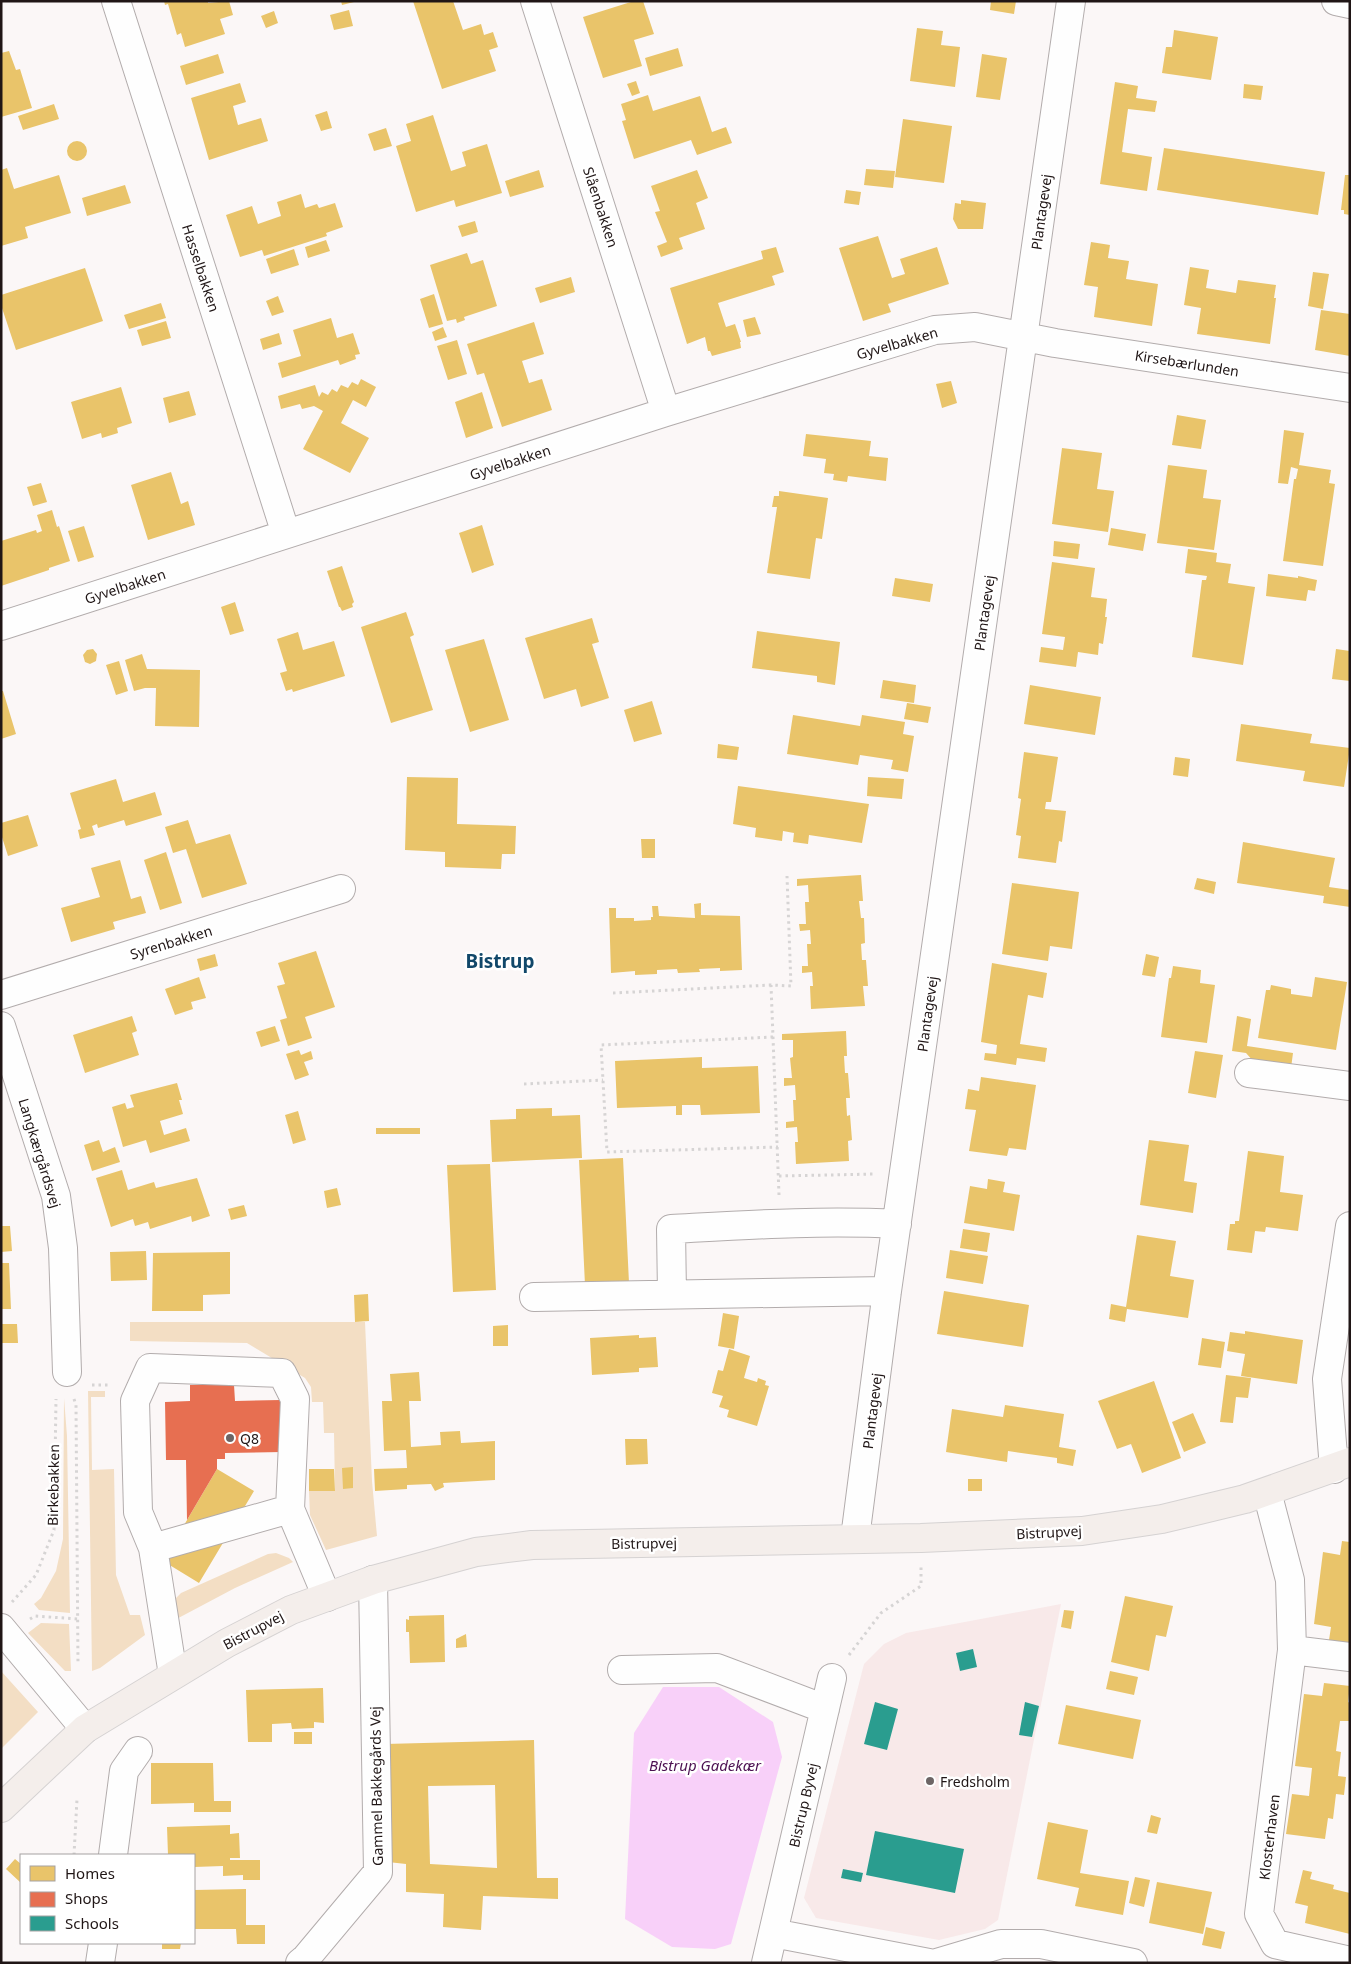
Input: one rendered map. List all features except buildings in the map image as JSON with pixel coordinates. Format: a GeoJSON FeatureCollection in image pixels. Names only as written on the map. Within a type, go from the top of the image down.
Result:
{"type":"FeatureCollection","features":[{"type":"Feature","properties":{"kind":"main road","name":"Bistrupvej"},"geometry":{"type":"LineString","coordinates":[[1,1808],[85,1729],[251,1630],[292,1610],[373,1580],[476,1552],[532,1545],[921,1538],[1082,1531],[1162,1519],[1267,1492],[1342,1465]]}},
{"type":"Feature","properties":{"kind":"street","name":"Hasselbakken"},"geometry":{"type":"LineString","coordinates":[[116,1],[286,534]]}},
{"type":"Feature","properties":{"kind":"street","name":"Slåenbakken"},"geometry":{"type":"LineString","coordinates":[[535,1],[666,412]]}},
{"type":"Feature","properties":{"kind":"street","name":"Plantagevej"},"geometry":{"type":"LineString","coordinates":[[855,1538],[887,1291],[1024,338],[1070,1]]}},
{"type":"Feature","properties":{"kind":"street"},"geometry":{"type":"LineString","coordinates":[[1336,1],[1350,4]]}},
{"type":"Feature","properties":{"kind":"street","name":"Gyvelbakken"},"geometry":{"type":"LineString","coordinates":[[1,626],[666,412],[935,330],[975,327],[1024,338]]}},
{"type":"Feature","properties":{"kind":"street","name":"Kirsebærlunden"},"geometry":{"type":"LineString","coordinates":[[1024,338],[1350,388]]}},
{"type":"Feature","properties":{"kind":"street","name":"Syrenbakken"},"geometry":{"type":"LineString","coordinates":[[1,995],[341,889]]}},
{"type":"Feature","properties":{"kind":"street","name":"Langkærgårdsvej"},"geometry":{"type":"LineString","coordinates":[[1,1026],[12,1097],[56,1196],[63,1248],[67,1372]]}},
{"type":"Feature","properties":{"kind":"street"},"geometry":{"type":"LineString","coordinates":[[1249,1073],[1350,1086]]}},
{"type":"Feature","properties":{"kind":"street"},"geometry":{"type":"LineString","coordinates":[[672,1294],[671,1229],[859,1222],[897,1224]]}},
{"type":"Feature","properties":{"kind":"street"},"geometry":{"type":"LineString","coordinates":[[1342,1465],[1327,1380],[1350,1226]]}},
{"type":"Feature","properties":{"kind":"street"},"geometry":{"type":"LineString","coordinates":[[534,1297],[887,1291]]}},
{"type":"Feature","properties":{"kind":"street"},"geometry":{"type":"LineString","coordinates":[[173,1675],[153,1548],[138,1512],[135,1401],[150,1368],[282,1372],[295,1399],[290,1510],[327,1597]]}},
{"type":"Feature","properties":{"kind":"street","name":"Klosterhaven"},"geometry":{"type":"LineString","coordinates":[[1267,1492],[1290,1580],[1292,1650],[1259,1914],[1275,1944],[1350,1961]]}},
{"type":"Feature","properties":{"kind":"street"},"geometry":{"type":"LineString","coordinates":[[153,1548],[290,1510]]}},
{"type":"Feature","properties":{"kind":"street","name":"Gammel Bakkegårds Vej"},"geometry":{"type":"LineString","coordinates":[[300,1963],[378,1872],[373,1580]]}},
{"type":"Feature","properties":{"kind":"street"},"geometry":{"type":"LineString","coordinates":[[5,1624],[85,1729]]}},
{"type":"Feature","properties":{"kind":"street"},"geometry":{"type":"LineString","coordinates":[[1292,1650],[1350,1657]]}},
{"type":"Feature","properties":{"kind":"street"},"geometry":{"type":"LineString","coordinates":[[622,1670],[717,1668],[825,1709]]}},
{"type":"Feature","properties":{"kind":"street","name":"Bistrup Byvej"},"geometry":{"type":"LineString","coordinates":[[766,1963],[832,1678]]}},
{"type":"Feature","properties":{"kind":"street"},"geometry":{"type":"LineString","coordinates":[[113,1854],[124,1771],[138,1752]]}},
{"type":"Feature","properties":{"kind":"street"},"geometry":{"type":"LineString","coordinates":[[773,1933],[929,1963]]}},
{"type":"Feature","properties":{"kind":"street"},"geometry":{"type":"LineString","coordinates":[[100,1963],[103,1944]]}},
{"type":"Feature","properties":{"kind":"street"},"geometry":{"type":"LineString","coordinates":[[937,1963],[1001,1944],[1041,1944],[1133,1963]]}},
{"type":"Feature","properties":{"kind":"path"},"geometry":{"type":"LineString","coordinates":[[613,993],[771,985],[791,986],[787,876]]}},
{"type":"Feature","properties":{"kind":"path"},"geometry":{"type":"LineString","coordinates":[[771,985],[780,1224]]}},
{"type":"Feature","properties":{"kind":"path"},"geometry":{"type":"LineString","coordinates":[[773,1037],[601,1045],[606,1152],[778,1147]]}},
{"type":"Feature","properties":{"kind":"path"},"geometry":{"type":"LineString","coordinates":[[524,1084],[603,1080]]}},
{"type":"Feature","properties":{"kind":"path"},"geometry":{"type":"LineString","coordinates":[[779,1176],[904,1173]]}},
{"type":"Feature","properties":{"kind":"path"},"geometry":{"type":"LineString","coordinates":[[67,1372],[80,1385],[118,1386],[135,1401]]}},
{"type":"Feature","properties":{"kind":"path"},"geometry":{"type":"LineString","coordinates":[[67,1372],[76,1405],[78,1665]]}},
{"type":"Feature","properties":{"kind":"path","name":"Birkebakken"},"geometry":{"type":"LineString","coordinates":[[5,1624],[36,1575],[54,1530],[55,1402],[67,1372]]}},
{"type":"Feature","properties":{"kind":"path"},"geometry":{"type":"LineString","coordinates":[[832,1678],[881,1613],[921,1586],[921,1538]]}},
{"type":"Feature","properties":{"kind":"path"},"geometry":{"type":"LineString","coordinates":[[5,1624],[35,1616],[78,1619]]}},
{"type":"Feature","properties":{"kind":"path"},"geometry":{"type":"LineString","coordinates":[[74,1854],[77,1799]]}},
{"type":"Feature","properties":{"kind":"shaded area"},"geometry":{"type":"Polygon","coordinates":[[[130,1322],[365,1322],[372,1481],[377,1536],[326,1550],[310,1515],[309,1491],[335,1491],[334,1433],[324,1433],[323,1402],[312,1402],[311,1387],[305,1378],[247,1343],[130,1341],[130,1322]]]}},
{"type":"Feature","properties":{"kind":"shaded area"},"geometry":{"type":"Polygon","coordinates":[[[88,1391],[105,1391],[105,1397],[91,1397],[92,1470],[114,1469],[116,1575],[130,1615],[140,1615],[145,1635],[100,1668],[92,1671],[88,1391]]]}},
{"type":"Feature","properties":{"kind":"shaded area"},"geometry":{"type":"Polygon","coordinates":[[[64,1398],[67,1436],[70,1613],[39,1610],[34,1604],[41,1598],[56,1571],[63,1539],[64,1398]]]}},
{"type":"Feature","properties":{"kind":"shaded area"},"geometry":{"type":"Polygon","coordinates":[[[276,1553],[289,1558],[293,1562],[235,1588],[169,1623],[174,1600],[181,1593],[268,1554],[276,1553]]]}},
{"type":"Feature","properties":{"kind":"shaded area","name":"Fredsholm"},"geometry":{"type":"Polygon","coordinates":[[[1061,1604],[998,1920],[985,1929],[939,1940],[816,1918],[804,1898],[864,1664],[884,1644],[906,1633],[1061,1604]]]}},
{"type":"Feature","properties":{"kind":"shaded area"},"geometry":{"type":"Polygon","coordinates":[[[41,1623],[69,1624],[71,1671],[65,1671],[28,1633],[41,1623]]]}},
{"type":"Feature","properties":{"kind":"shaded area"},"geometry":{"type":"Polygon","coordinates":[[[1,1671],[38,1712],[1,1749],[1,1671]]]}},
{"type":"Feature","properties":{"kind":"water","name":"Bistrup Gadekær"},"geometry":{"type":"Polygon","coordinates":[[[663,1687],[719,1687],[773,1722],[782,1757],[731,1944],[715,1949],[672,1947],[625,1919],[634,1733],[663,1687]]]}},
{"type":"Feature","properties":{"kind":"place","name":"Q8"},"geometry":{"type":"Point","coordinates":[230,1438]}},
{"type":"Feature","properties":{"kind":"place","name":"Fredsholm"},"geometry":{"type":"Point","coordinates":[930,1781]}},
{"type":"Feature","properties":{"kind":"district","name":"Bistrup"},"geometry":{"type":"Point","coordinates":[500,961]}}]}
